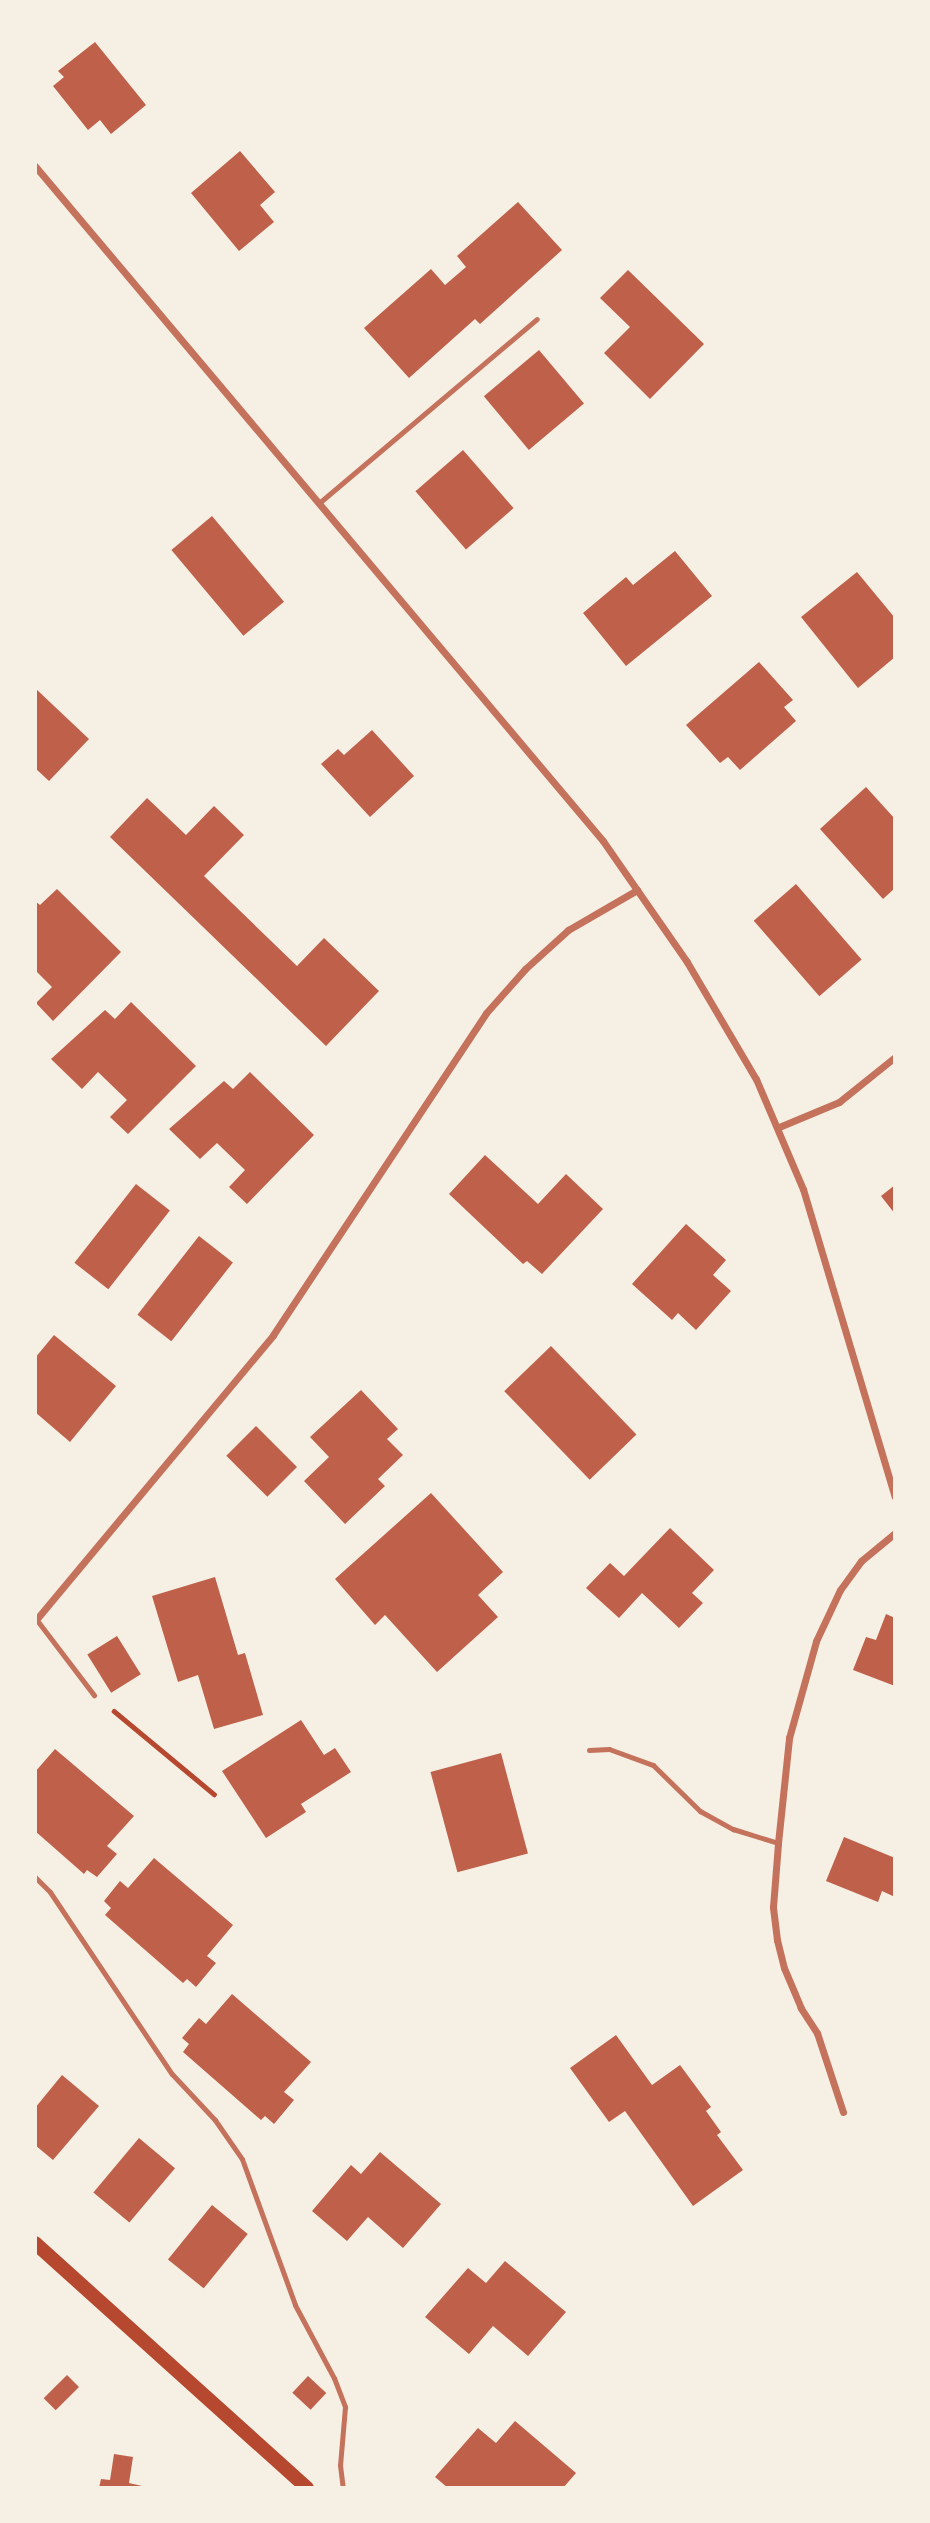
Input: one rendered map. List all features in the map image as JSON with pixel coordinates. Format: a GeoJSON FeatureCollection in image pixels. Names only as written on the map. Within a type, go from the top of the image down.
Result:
{"type":"FeatureCollection","features":[{"type":"Feature","properties":{"kind":"main road"},"geometry":{"type":"LineString","coordinates":[[35,2243],[307,2488]]}},
{"type":"Feature","properties":{"kind":"street"},"geometry":{"type":"LineString","coordinates":[[35,166],[603,841],[728,1027],[779,1127],[821,1244],[895,1497]]}},
{"type":"Feature","properties":{"kind":"street"},"geometry":{"type":"LineString","coordinates":[[36,1620],[273,1335],[486,1013],[525,969],[568,930],[637,890]]}},
{"type":"Feature","properties":{"kind":"street"},"geometry":{"type":"LineString","coordinates":[[779,1127],[839,1102],[895,1057]]}},
{"type":"Feature","properties":{"kind":"street"},"geometry":{"type":"LineString","coordinates":[[843,2112],[817,2033],[801,2008],[784,1968],[777,1940],[774,1906],[778,1843],[789,1738],[816,1641],[840,1590],[861,1561],[895,1533]]}},
{"type":"Feature","properties":{"kind":"lane"},"geometry":{"type":"LineString","coordinates":[[318,503],[537,318]]}},
{"type":"Feature","properties":{"kind":"lane"},"geometry":{"type":"LineString","coordinates":[[36,1620],[94,1695]]}},
{"type":"Feature","properties":{"kind":"lane"},"geometry":{"type":"LineString","coordinates":[[589,1751],[609,1749],[653,1765],[700,1811],[733,1829],[778,1843]]}},
{"type":"Feature","properties":{"kind":"lane"},"geometry":{"type":"LineString","coordinates":[[35,1877],[50,1892],[172,2074],[215,2120],[242,2159],[295,2305],[334,2378],[345,2407],[340,2465],[343,2488]]}},
{"type":"Feature","properties":{"kind":"path"},"geometry":{"type":"LineString","coordinates":[[94,1695],[214,1794]]}},
{"type":"Feature","properties":{"kind":"building"},"geometry":{"type":"Polygon","coordinates":[[[95,42],[146,105],[111,134],[100,120],[88,130],[53,86],[64,77],[58,71],[95,42]]]}},
{"type":"Feature","properties":{"kind":"building"},"geometry":{"type":"Polygon","coordinates":[[[240,151],[275,192],[260,205],[274,222],[239,251],[191,193],[240,151]]]}},
{"type":"Feature","properties":{"kind":"building"},"geometry":{"type":"Polygon","coordinates":[[[518,202],[562,250],[480,324],[475,319],[409,378],[364,328],[431,269],[445,285],[466,267],[457,256],[518,202]]]}},
{"type":"Feature","properties":{"kind":"building"},"geometry":{"type":"Polygon","coordinates":[[[628,270],[704,344],[650,399],[604,353],[630,327],[600,298],[628,270]]]}},
{"type":"Feature","properties":{"kind":"building"},"geometry":{"type":"Polygon","coordinates":[[[539,350],[584,404],[529,450],[484,396],[539,350]]]}},
{"type":"Feature","properties":{"kind":"building"},"geometry":{"type":"Polygon","coordinates":[[[463,450],[514,508],[466,549],[415,491],[463,450]]]}},
{"type":"Feature","properties":{"kind":"building"},"geometry":{"type":"Polygon","coordinates":[[[212,516],[284,602],[243,636],[171,550],[212,516]]]}},
{"type":"Feature","properties":{"kind":"building"},"geometry":{"type":"Polygon","coordinates":[[[675,551],[712,596],[626,666],[583,613],[626,577],[633,585],[675,551]]]}},
{"type":"Feature","properties":{"kind":"building"},"geometry":{"type":"Polygon","coordinates":[[[857,572],[895,618],[895,657],[858,688],[801,617],[857,572]]]}},
{"type":"Feature","properties":{"kind":"building"},"geometry":{"type":"Polygon","coordinates":[[[759,662],[793,700],[784,707],[796,721],[740,770],[728,757],[720,763],[686,725],[759,662]]]}},
{"type":"Feature","properties":{"kind":"building"},"geometry":{"type":"Polygon","coordinates":[[[35,688],[89,739],[49,781],[35,768],[35,688]]]}},
{"type":"Feature","properties":{"kind":"building"},"geometry":{"type":"Polygon","coordinates":[[[372,730],[414,776],[370,817],[321,764],[338,749],[344,755],[372,730]]]}},
{"type":"Feature","properties":{"kind":"building"},"geometry":{"type":"Polygon","coordinates":[[[866,787],[895,819],[895,888],[883,899],[820,829],[866,787]]]}},
{"type":"Feature","properties":{"kind":"building"},"geometry":{"type":"Polygon","coordinates":[[[147,798],[186,835],[214,806],[244,835],[204,876],[297,966],[324,938],[379,991],[326,1046],[110,837],[147,798]]]}},
{"type":"Feature","properties":{"kind":"building"},"geometry":{"type":"Polygon","coordinates":[[[796,884],[862,959],[819,996],[754,921],[796,884]]]}},
{"type":"Feature","properties":{"kind":"building"},"geometry":{"type":"Polygon","coordinates":[[[57,889],[121,952],[53,1021],[36,1003],[52,987],[35,970],[35,901],[40,905],[57,889]]]}},
{"type":"Feature","properties":{"kind":"building"},"geometry":{"type":"Polygon","coordinates":[[[131,1002],[196,1066],[128,1134],[110,1117],[127,1100],[98,1072],[82,1089],[51,1059],[105,1010],[115,1019],[131,1002]]]}},
{"type":"Feature","properties":{"kind":"building"},"geometry":{"type":"Polygon","coordinates":[[[250,1072],[314,1135],[247,1204],[229,1187],[245,1170],[217,1143],[200,1159],[169,1129],[224,1081],[233,1089],[250,1072]]]}},
{"type":"Feature","properties":{"kind":"building"},"geometry":{"type":"Polygon","coordinates":[[[485,1155],[538,1204],[566,1174],[603,1209],[542,1274],[527,1261],[523,1264],[449,1194],[485,1155]]]}},
{"type":"Feature","properties":{"kind":"building"},"geometry":{"type":"Polygon","coordinates":[[[136,1184],[170,1210],[108,1289],[74,1263],[136,1184]]]}},
{"type":"Feature","properties":{"kind":"building"},"geometry":{"type":"Polygon","coordinates":[[[895,1185],[895,1214],[881,1196],[895,1185]]]}},
{"type":"Feature","properties":{"kind":"building"},"geometry":{"type":"Polygon","coordinates":[[[686,1224],[726,1260],[713,1275],[731,1291],[696,1330],[678,1313],[672,1320],[632,1284],[686,1224]]]}},
{"type":"Feature","properties":{"kind":"building"},"geometry":{"type":"Polygon","coordinates":[[[199,1236],[233,1262],[171,1341],[137,1315],[199,1236]]]}},
{"type":"Feature","properties":{"kind":"building"},"geometry":{"type":"Polygon","coordinates":[[[54,1335],[116,1386],[70,1442],[35,1412],[35,1358],[54,1335]]]}},
{"type":"Feature","properties":{"kind":"building"},"geometry":{"type":"Polygon","coordinates":[[[551,1346],[636,1434],[590,1480],[504,1391],[551,1346]]]}},
{"type":"Feature","properties":{"kind":"building"},"geometry":{"type":"Polygon","coordinates":[[[361,1390],[398,1429],[387,1439],[403,1455],[378,1479],[385,1486],[345,1524],[304,1481],[329,1457],[310,1437],[361,1390]]]}},
{"type":"Feature","properties":{"kind":"building"},"geometry":{"type":"Polygon","coordinates":[[[256,1426],[297,1467],[267,1497],[226,1456],[256,1426]]]}},
{"type":"Feature","properties":{"kind":"building"},"geometry":{"type":"Polygon","coordinates":[[[431,1493],[503,1572],[478,1595],[498,1617],[437,1672],[385,1615],[375,1625],[335,1579],[431,1493]]]}},
{"type":"Feature","properties":{"kind":"building"},"geometry":{"type":"Polygon","coordinates":[[[670,1528],[714,1570],[692,1593],[703,1603],[679,1628],[642,1593],[619,1618],[586,1588],[610,1563],[624,1576],[670,1528]]]}},
{"type":"Feature","properties":{"kind":"building"},"geometry":{"type":"Polygon","coordinates":[[[215,1577],[238,1655],[245,1653],[263,1715],[214,1729],[198,1675],[178,1682],[152,1596],[215,1577]]]}},
{"type":"Feature","properties":{"kind":"building"},"geometry":{"type":"Polygon","coordinates":[[[886,1614],[895,1618],[895,1686],[853,1670],[866,1637],[876,1640],[886,1614]]]}},
{"type":"Feature","properties":{"kind":"building"},"geometry":{"type":"Polygon","coordinates":[[[117,1636],[141,1674],[111,1693],[87,1655],[117,1636]]]}},
{"type":"Feature","properties":{"kind":"building"},"geometry":{"type":"Polygon","coordinates":[[[301,1720],[324,1755],[335,1748],[351,1772],[301,1804],[306,1812],[266,1838],[222,1771],[301,1720]]]}},
{"type":"Feature","properties":{"kind":"building"},"geometry":{"type":"Polygon","coordinates":[[[55,1749],[134,1816],[107,1846],[117,1854],[97,1877],[87,1870],[84,1874],[35,1831],[35,1772],[55,1749]]]}},
{"type":"Feature","properties":{"kind":"building"},"geometry":{"type":"Polygon","coordinates":[[[501,1753],[528,1853],[457,1872],[430,1772],[501,1753]]]}},
{"type":"Feature","properties":{"kind":"building"},"geometry":{"type":"Polygon","coordinates":[[[844,1837],[895,1858],[895,1897],[882,1891],[878,1902],[826,1881],[844,1837]]]}},
{"type":"Feature","properties":{"kind":"building"},"geometry":{"type":"Polygon","coordinates":[[[154,1858],[233,1925],[207,1956],[216,1963],[196,1987],[187,1979],[183,1983],[105,1915],[111,1908],[104,1901],[120,1881],[128,1888],[154,1858]]]}},
{"type":"Feature","properties":{"kind":"building"},"geometry":{"type":"Polygon","coordinates":[[[232,1994],[311,2062],[284,2092],[294,2100],[274,2124],[265,2116],[261,2120],[183,2052],[189,2044],[182,2038],[199,2018],[206,2024],[232,1994]]]}},
{"type":"Feature","properties":{"kind":"building"},"geometry":{"type":"Polygon","coordinates":[[[616,2035],[652,2085],[680,2065],[711,2107],[706,2111],[721,2132],[717,2135],[743,2170],[693,2206],[625,2111],[609,2122],[570,2068],[616,2035]]]}},
{"type":"Feature","properties":{"kind":"building"},"geometry":{"type":"Polygon","coordinates":[[[62,2075],[99,2106],[53,2160],[35,2145],[35,2108],[62,2075]]]}},
{"type":"Feature","properties":{"kind":"building"},"geometry":{"type":"Polygon","coordinates":[[[139,2138],[175,2168],[129,2223],[93,2192],[139,2138]]]}},
{"type":"Feature","properties":{"kind":"building"},"geometry":{"type":"Polygon","coordinates":[[[380,2152],[441,2204],[403,2248],[368,2217],[347,2241],[312,2211],[351,2165],[361,2174],[380,2152]]]}},
{"type":"Feature","properties":{"kind":"building"},"geometry":{"type":"Polygon","coordinates":[[[212,2205],[248,2234],[204,2288],[168,2259],[212,2205]]]}},
{"type":"Feature","properties":{"kind":"building"},"geometry":{"type":"Polygon","coordinates":[[[505,2261],[566,2312],[528,2356],[493,2326],[469,2354],[425,2317],[468,2268],[486,2283],[505,2261]]]}},
{"type":"Feature","properties":{"kind":"building"},"geometry":{"type":"Polygon","coordinates":[[[67,2375],[79,2387],[56,2410],[44,2398],[67,2375]]]}},
{"type":"Feature","properties":{"kind":"building"},"geometry":{"type":"Polygon","coordinates":[[[308,2376],[326,2393],[311,2410],[292,2393],[308,2376]]]}},
{"type":"Feature","properties":{"kind":"building"},"geometry":{"type":"Polygon","coordinates":[[[515,2421],[576,2473],[563,2488],[448,2488],[435,2477],[478,2428],[496,2443],[515,2421]]]}},
{"type":"Feature","properties":{"kind":"building"},"geometry":{"type":"Polygon","coordinates":[[[114,2454],[133,2457],[129,2483],[151,2488],[99,2488],[101,2479],[110,2480],[114,2454]]]}}]}
